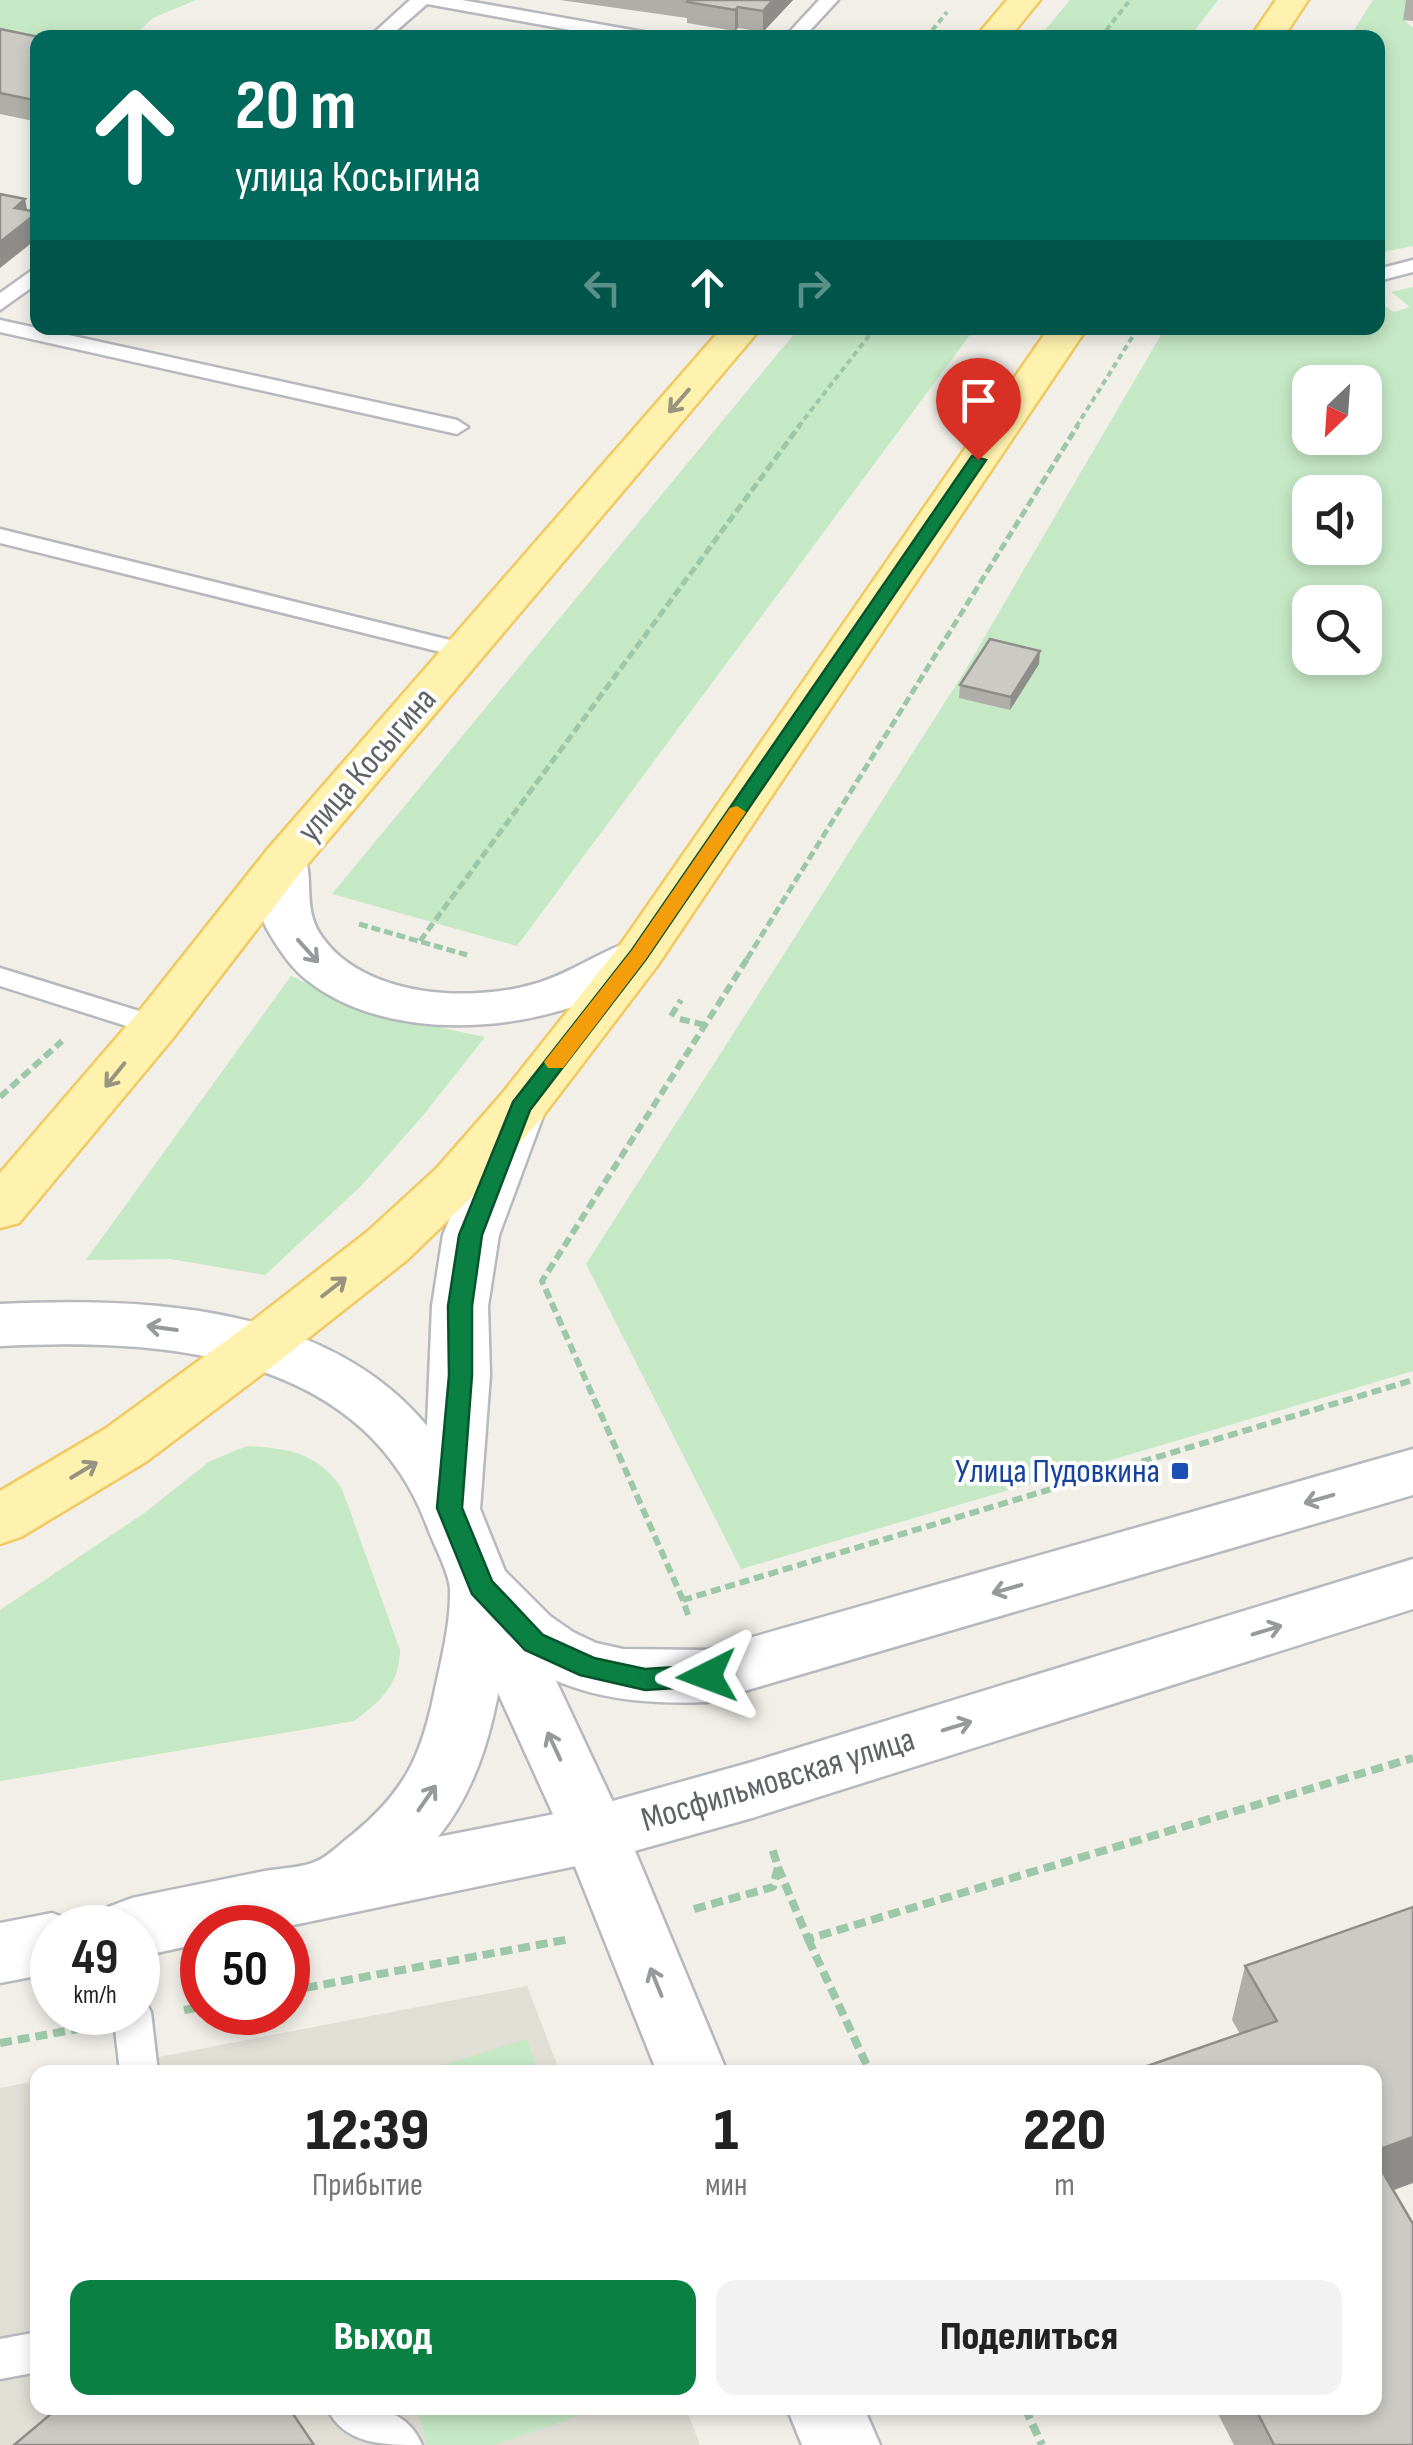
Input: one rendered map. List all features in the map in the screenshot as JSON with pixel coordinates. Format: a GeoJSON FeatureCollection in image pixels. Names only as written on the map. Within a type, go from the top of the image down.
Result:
{"type":"FeatureCollection","features":[{"type":"Feature","properties":{"kind":"main road"},"geometry":{"type":"LineString","coordinates":[[998,30],[1024,0]]}},
{"type":"Feature","properties":{"kind":"main road"},"geometry":{"type":"LineString","coordinates":[[1271,30],[1292,0]]}},
{"type":"Feature","properties":{"kind":"main road","name":"улица Косыгина"},"geometry":{"type":"LineString","coordinates":[[0,1209],[156,1026],[284,862],[736,335]]}},
{"type":"Feature","properties":{"kind":"main road"},"geometry":{"type":"LineString","coordinates":[[0,1520],[126,1445],[258,1348],[387,1246],[456,1181],[520,1108],[639,955],[1063,335]]}},
{"type":"Feature","properties":{"kind":"main road"},"geometry":{"type":"LineString","coordinates":[[284,862],[282,899],[286,920],[297,940],[334,975],[390,999],[458,1009],[528,1003],[592,982],[639,955]]}},
{"type":"Feature","properties":{"kind":"main road"},"geometry":{"type":"LineString","coordinates":[[450,1508],[460,1375],[460,1306],[471,1235],[520,1108]]}},
{"type":"Feature","properties":{"kind":"main road"},"geometry":{"type":"LineString","coordinates":[[0,1326],[65,1321],[132,1323],[202,1333],[258,1348],[347,1387],[383,1416],[422,1460],[450,1508],[481,1586],[595,1834],[689,2065]]}},
{"type":"Feature","properties":{"kind":"main road"},"geometry":{"type":"LineString","coordinates":[[481,1586],[534,1643],[589,1668],[645,1680],[707,1676],[1413,1472]]}},
{"type":"Feature","properties":{"kind":"main road","name":"Мосфильмовская улица"},"geometry":{"type":"LineString","coordinates":[[160,1922],[595,1834],[752,1790],[1413,1584]]}},
{"type":"Feature","properties":{"kind":"main road"},"geometry":{"type":"LineString","coordinates":[[332,1888],[386,1848],[424,1804],[442,1775],[476,1644],[481,1586]]}},
{"type":"Feature","properties":{"kind":"main road"},"geometry":{"type":"LineString","coordinates":[[0,1953],[30,1947]]}},
{"type":"Feature","properties":{"kind":"main road"},"geometry":{"type":"LineString","coordinates":[[829,2415],[841,2445]]}},
{"type":"Feature","properties":{"kind":"lane"},"geometry":{"type":"LineString","coordinates":[[386,30],[421,0]]}},
{"type":"Feature","properties":{"kind":"lane"},"geometry":{"type":"LineString","coordinates":[[432,0],[603,30]]}},
{"type":"Feature","properties":{"kind":"lane"},"geometry":{"type":"LineString","coordinates":[[801,30],[829,0]]}},
{"type":"Feature","properties":{"kind":"lane"},"geometry":{"type":"LineString","coordinates":[[1385,273],[1413,266]]}},
{"type":"Feature","properties":{"kind":"lane"},"geometry":{"type":"LineString","coordinates":[[0,304],[30,279]]}},
{"type":"Feature","properties":{"kind":"lane"},"geometry":{"type":"LineString","coordinates":[[0,326],[30,333]]}},
{"type":"Feature","properties":{"kind":"lane"},"geometry":{"type":"LineString","coordinates":[[41,335],[456,427]]}},
{"type":"Feature","properties":{"kind":"lane"},"geometry":{"type":"LineString","coordinates":[[0,536],[465,651]]}},
{"type":"Feature","properties":{"kind":"lane"},"geometry":{"type":"LineString","coordinates":[[0,977],[156,1026]]}},
{"type":"Feature","properties":{"kind":"lane"},"geometry":{"type":"LineString","coordinates":[[135,2035],[138,2065]]}},
{"type":"Feature","properties":{"kind":"lane"},"geometry":{"type":"LineString","coordinates":[[0,2359],[30,2353]]}},
{"type":"Feature","properties":{"kind":"lane"},"geometry":{"type":"LineString","coordinates":[[358,2415],[401,2445]]}},
{"type":"Feature","properties":{"kind":"path"},"geometry":{"type":"LineString","coordinates":[[933,30],[957,0]]}},
{"type":"Feature","properties":{"kind":"path"},"geometry":{"type":"LineString","coordinates":[[1106,30],[1130,0]]}},
{"type":"Feature","properties":{"kind":"path"},"geometry":{"type":"LineString","coordinates":[[420,942],[758,479],[870,335]]}},
{"type":"Feature","properties":{"kind":"path"},"geometry":{"type":"LineString","coordinates":[[683,1600],[542,1281],[1134,335]]}},
{"type":"Feature","properties":{"kind":"path"},"geometry":{"type":"LineString","coordinates":[[343,919],[478,958]]}},
{"type":"Feature","properties":{"kind":"path"},"geometry":{"type":"LineString","coordinates":[[680,1019],[704,1025]]}},
{"type":"Feature","properties":{"kind":"path"},"geometry":{"type":"LineString","coordinates":[[808,1938],[1413,1758]]}},
{"type":"Feature","properties":{"kind":"path"},"geometry":{"type":"LineString","coordinates":[[778,1867],[867,2065]]}},
{"type":"Feature","properties":{"kind":"path"},"geometry":{"type":"LineString","coordinates":[[1028,2415],[1042,2445]]}},
{"type":"Feature","properties":{"kind":"shaded area"},"geometry":{"type":"Polygon","coordinates":[[[527,1986],[557,2065],[116,2065],[272,2035],[310,2035],[310,2028],[527,1986]]]}},
{"type":"Feature","properties":{"kind":"shaded area"},"geometry":{"type":"Polygon","coordinates":[[[30,2082],[30,2415],[689,2415],[700,2445],[0,2445],[0,2088],[30,2082]]]}},
{"type":"Feature","properties":{"kind":"green space"},"geometry":{"type":"Polygon","coordinates":[[[0,0],[196,0],[153,18],[140,30],[30,30],[30,45],[0,72],[0,0]]]}},
{"type":"Feature","properties":{"kind":"green space"},"geometry":{"type":"Polygon","coordinates":[[[1070,0],[1218,0],[1195,30],[1045,30],[1070,0]]]}},
{"type":"Feature","properties":{"kind":"green space"},"geometry":{"type":"Polygon","coordinates":[[[1373,0],[1413,0],[1403,19],[1413,28],[1413,246],[1385,252],[1385,30],[1354,30],[1373,0]]]}},
{"type":"Feature","properties":{"kind":"green space"},"geometry":{"type":"Polygon","coordinates":[[[1413,287],[1413,1371],[741,1569],[586,1264],[963,674],[1161,335],[1385,335],[1385,306],[1394,312],[1410,307],[1391,292],[1413,287]]]}},
{"type":"Feature","properties":{"kind":"green space"},"geometry":{"type":"Polygon","coordinates":[[[793,335],[970,335],[517,946],[332,894],[793,335]]]}},
{"type":"Feature","properties":{"kind":"green space"},"geometry":{"type":"Polygon","coordinates":[[[291,976],[385,1013],[485,1037],[361,1186],[265,1275],[170,1259],[86,1260],[291,976]]]}},
{"type":"Feature","properties":{"kind":"green space"},"geometry":{"type":"Polygon","coordinates":[[[247,1446],[276,1448],[313,1460],[342,1489],[400,1650],[396,1673],[387,1691],[354,1721],[0,1781],[0,1610],[143,1514],[210,1461],[247,1446]]]}},
{"type":"Feature","properties":{"kind":"green space"},"geometry":{"type":"Polygon","coordinates":[[[527,2039],[536,2065],[443,2065],[527,2039]]]}},
{"type":"Feature","properties":{"kind":"green space"},"geometry":{"type":"Polygon","coordinates":[[[418,2415],[581,2415],[494,2445],[427,2445],[418,2415]]]}},
{"type":"Feature","properties":{"kind":"building"},"geometry":{"type":"Polygon","coordinates":[[[689,0],[773,0],[763,11],[738,7],[735,10],[689,0]]]}},
{"type":"Feature","properties":{"kind":"building"},"geometry":{"type":"Polygon","coordinates":[[[0,29],[30,35],[30,99],[0,93],[0,29]]]}},
{"type":"Feature","properties":{"kind":"building"},"geometry":{"type":"Polygon","coordinates":[[[0,194],[25,199],[15,208],[30,211],[30,218],[0,242],[0,194]]]}},
{"type":"Feature","properties":{"kind":"building"},"geometry":{"type":"Polygon","coordinates":[[[990,639],[1040,651],[1011,697],[960,685],[990,639]]]}},
{"type":"Feature","properties":{"kind":"building"},"geometry":{"type":"Polygon","coordinates":[[[1413,1907],[1413,2137],[1382,2148],[1382,2065],[1150,2065],[1277,2021],[1245,1966],[1413,1907]]]}},
{"type":"Feature","properties":{"kind":"building"},"geometry":{"type":"Polygon","coordinates":[[[1382,2171],[1413,2224],[1413,2445],[1274,2445],[1259,2415],[1382,2415],[1382,2171]]]}},
{"type":"Feature","properties":{"kind":"building"},"geometry":{"type":"Polygon","coordinates":[[[50,2415],[294,2415],[314,2445],[14,2445],[50,2415]]]}},
{"type":"Feature","properties":{"kind":"slow traffic"},"geometry":{"type":"LineString","coordinates":[[555,1062],[639,955],[737,812]]}},
{"type":"Feature","properties":{"kind":"place","name":"Улица Пудовкина"},"geometry":{"type":"Point","coordinates":[1180,1471]}},
{"type":"Feature","properties":{"kind":"route"},"geometry":{"type":"LineString","coordinates":[[707,1676],[645,1680],[589,1668],[534,1643],[481,1586],[450,1508],[460,1375],[460,1306],[471,1235],[520,1108],[639,955],[978,460]]}}]}
